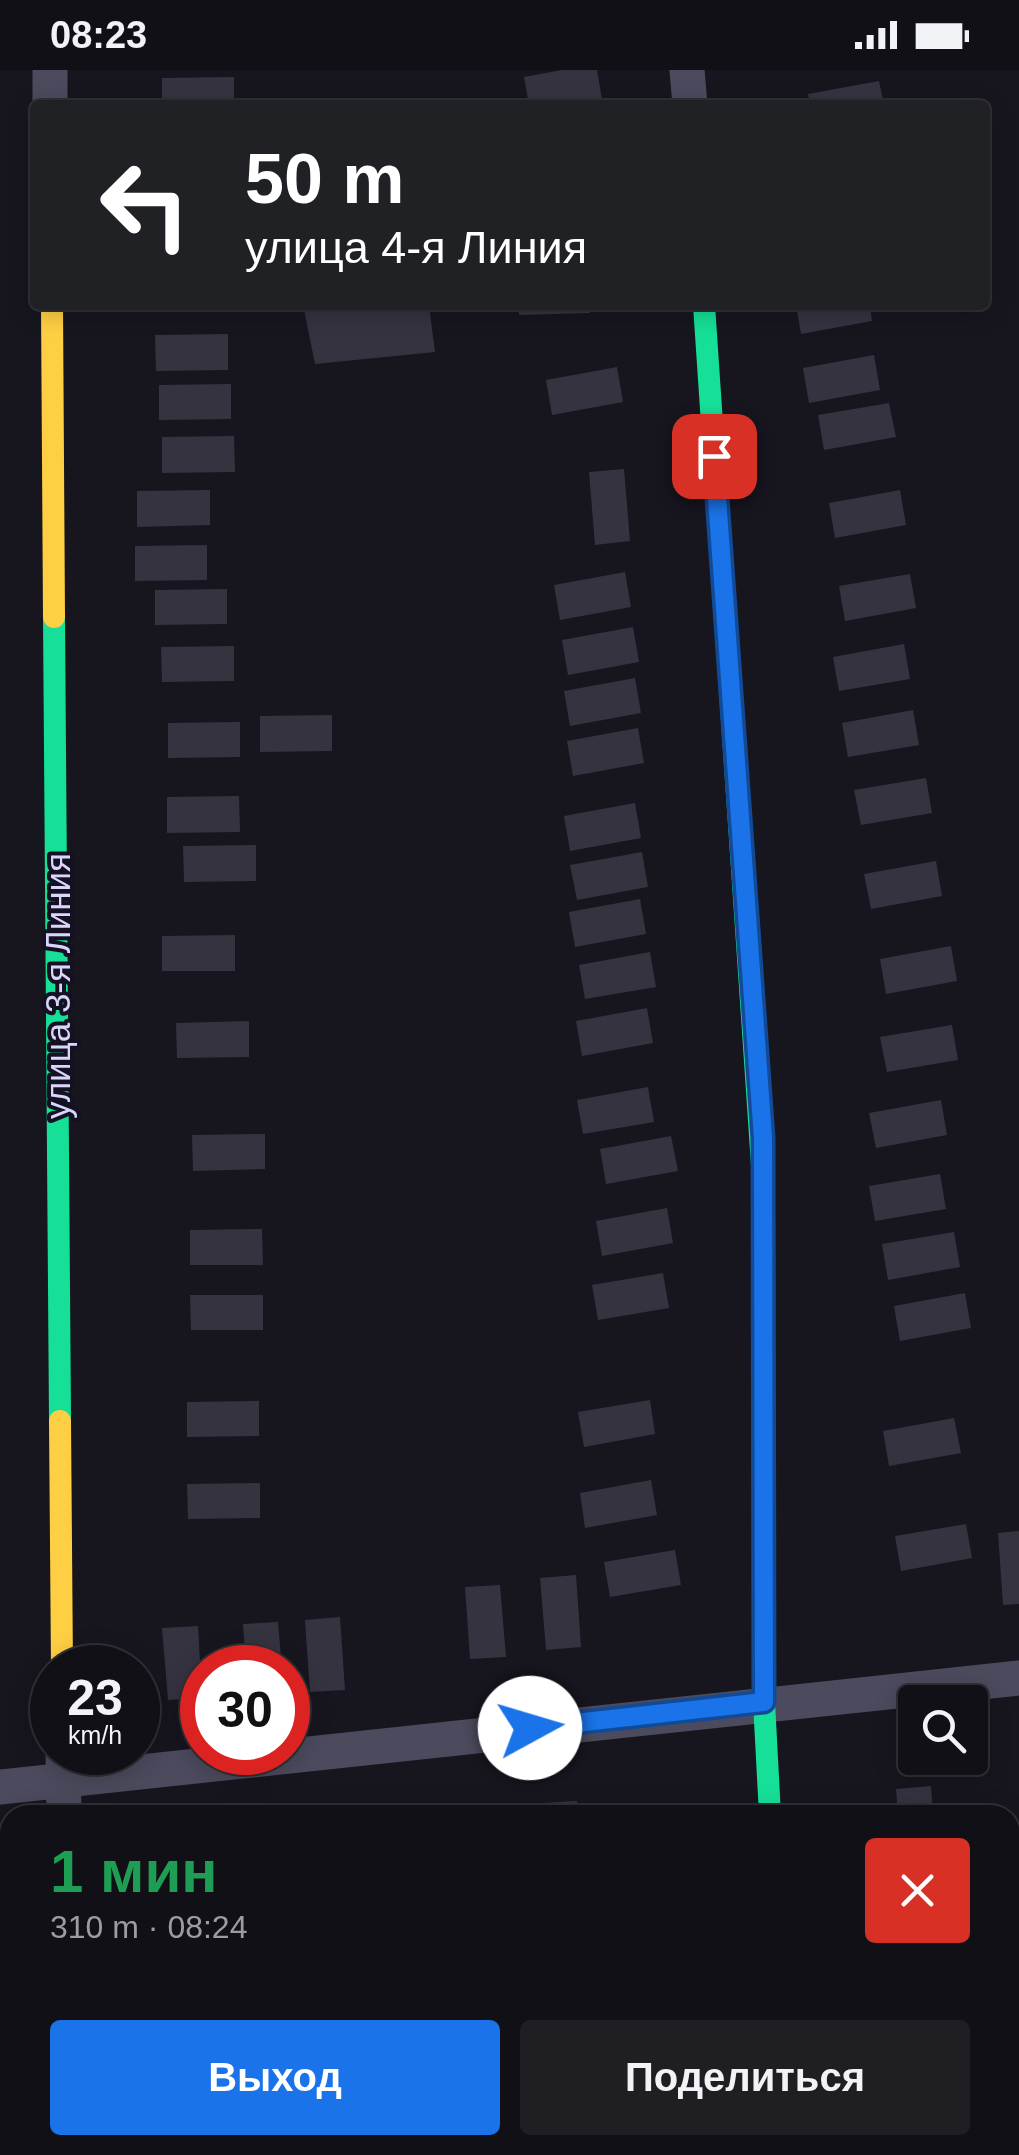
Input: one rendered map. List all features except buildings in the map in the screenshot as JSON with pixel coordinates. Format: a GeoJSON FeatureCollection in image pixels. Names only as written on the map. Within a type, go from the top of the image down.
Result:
{"type":"FeatureCollection","features":[{"type":"Feature","properties":{"kind":"street"},"geometry":{"type":"LineString","coordinates":[[50,70],[50,100]]}},
{"type":"Feature","properties":{"kind":"street"},"geometry":{"type":"LineString","coordinates":[[688,70],[690,100]]}},
{"type":"Feature","properties":{"kind":"street","name":"улица 3-я Линия"},"geometry":{"type":"LineString","coordinates":[[52,310],[62,1645]]}},
{"type":"Feature","properties":{"kind":"street"},"geometry":{"type":"LineString","coordinates":[[704,310],[763,1138],[764,1702],[769,1805]]}},
{"type":"Feature","properties":{"kind":"street"},"geometry":{"type":"LineString","coordinates":[[0,1787],[764,1702],[1019,1678]]}},
{"type":"Feature","properties":{"kind":"traffic: fast"},"geometry":{"type":"LineString","coordinates":[[704,310],[763,1180]]}},
{"type":"Feature","properties":{"kind":"traffic: fast"},"geometry":{"type":"LineString","coordinates":[[54,617],[60,1421]]}},
{"type":"Feature","properties":{"kind":"traffic: fast"},"geometry":{"type":"LineString","coordinates":[[764,1554],[764,1702],[769,1805]]}},
{"type":"Feature","properties":{"kind":"traffic: slow"},"geometry":{"type":"LineString","coordinates":[[52,310],[54,617]]}},
{"type":"Feature","properties":{"kind":"traffic: slow"},"geometry":{"type":"LineString","coordinates":[[763,1180],[764,1554]]}},
{"type":"Feature","properties":{"kind":"traffic: slow"},"geometry":{"type":"LineString","coordinates":[[60,1421],[62,1645]]}},
{"type":"Feature","properties":{"kind":"route"},"geometry":{"type":"LineString","coordinates":[[530,1728],[764,1702],[763,1138],[714,456]]}}]}
